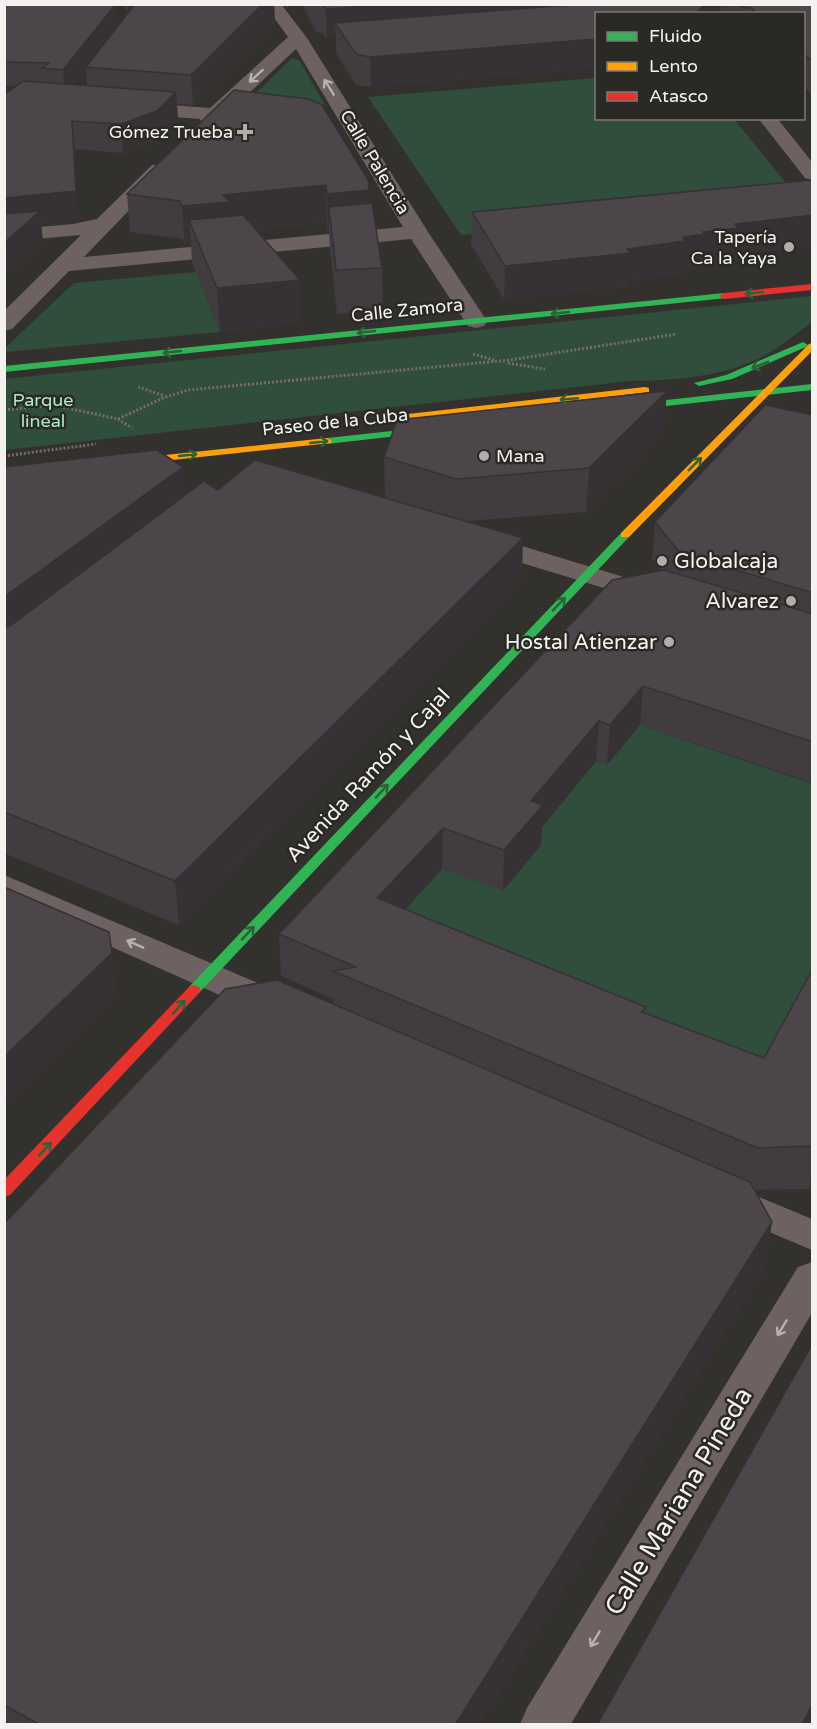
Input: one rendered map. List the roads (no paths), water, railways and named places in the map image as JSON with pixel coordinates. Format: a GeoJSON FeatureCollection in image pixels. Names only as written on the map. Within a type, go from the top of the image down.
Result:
{"type":"FeatureCollection","features":[{"type":"Feature","properties":{"kind":"main road","name":"Calle Zamora"},"geometry":{"type":"LineString","coordinates":[[4,369],[813,287]]}},
{"type":"Feature","properties":{"kind":"main road"},"geometry":{"type":"LineString","coordinates":[[686,385],[729,377],[813,340]]}},
{"type":"Feature","properties":{"kind":"main road","name":"Avenida Ramón y Cajal"},"geometry":{"type":"LineString","coordinates":[[4,1191],[586,574],[813,346]]}},
{"type":"Feature","properties":{"kind":"main road"},"geometry":{"type":"LineString","coordinates":[[605,410],[813,387]]}},
{"type":"Feature","properties":{"kind":"main road"},"geometry":{"type":"LineString","coordinates":[[391,419],[654,389]]}},
{"type":"Feature","properties":{"kind":"main road","name":"Paseo de la Cuba"},"geometry":{"type":"LineString","coordinates":[[112,464],[255,467],[458,426]]}},
{"type":"Feature","properties":{"kind":"main road"},"geometry":{"type":"LineString","coordinates":[[255,467],[310,428]]}},
{"type":"Feature","properties":{"kind":"street","name":"Calle Palencia"},"geometry":{"type":"LineString","coordinates":[[272,4],[301,43],[417,232],[476,321]]}},
{"type":"Feature","properties":{"kind":"street"},"geometry":{"type":"LineString","coordinates":[[195,134],[301,43],[325,46]]}},
{"type":"Feature","properties":{"kind":"street"},"geometry":{"type":"LineString","coordinates":[[119,106],[250,118]]}},
{"type":"Feature","properties":{"kind":"street"},"geometry":{"type":"LineString","coordinates":[[769,120],[813,174]]}},
{"type":"Feature","properties":{"kind":"street"},"geometry":{"type":"LineString","coordinates":[[331,124],[354,126]]}},
{"type":"Feature","properties":{"kind":"street"},"geometry":{"type":"LineString","coordinates":[[4,324],[171,157]]}},
{"type":"Feature","properties":{"kind":"street"},"geometry":{"type":"LineString","coordinates":[[4,237],[73,231],[104,224]]}},
{"type":"Feature","properties":{"kind":"street"},"geometry":{"type":"LineString","coordinates":[[63,265],[417,232]]}},
{"type":"Feature","properties":{"kind":"street"},"geometry":{"type":"LineString","coordinates":[[454,533],[681,603]]}},
{"type":"Feature","properties":{"kind":"street"},"geometry":{"type":"LineString","coordinates":[[4,886],[309,1019]]}},
{"type":"Feature","properties":{"kind":"street"},"geometry":{"type":"LineString","coordinates":[[692,1184],[813,1235]]}},
{"type":"Feature","properties":{"kind":"street","name":"Calle Mariana Pineda"},"geometry":{"type":"LineString","coordinates":[[543,1725],[813,1278]]}},
{"type":"Feature","properties":{"kind":"place","name":"Gómez Trueba"},"geometry":{"type":"Point","coordinates":[245,132]}},
{"type":"Feature","properties":{"kind":"place","name":"Tapería Ca la Yaya"},"geometry":{"type":"Point","coordinates":[789,247]}},
{"type":"Feature","properties":{"kind":"place","name":"Mana"},"geometry":{"type":"Point","coordinates":[484,456]}},
{"type":"Feature","properties":{"kind":"place","name":"Globalcaja"},"geometry":{"type":"Point","coordinates":[662,561]}},
{"type":"Feature","properties":{"kind":"place","name":"Alvarez"},"geometry":{"type":"Point","coordinates":[791,601]}},
{"type":"Feature","properties":{"kind":"place","name":"Hostal Atienzar"},"geometry":{"type":"Point","coordinates":[669,642]}},
{"type":"Feature","properties":{"kind":"park label","name":"Parque lineal"},"geometry":{"type":"Point","coordinates":[43,410]}}]}
